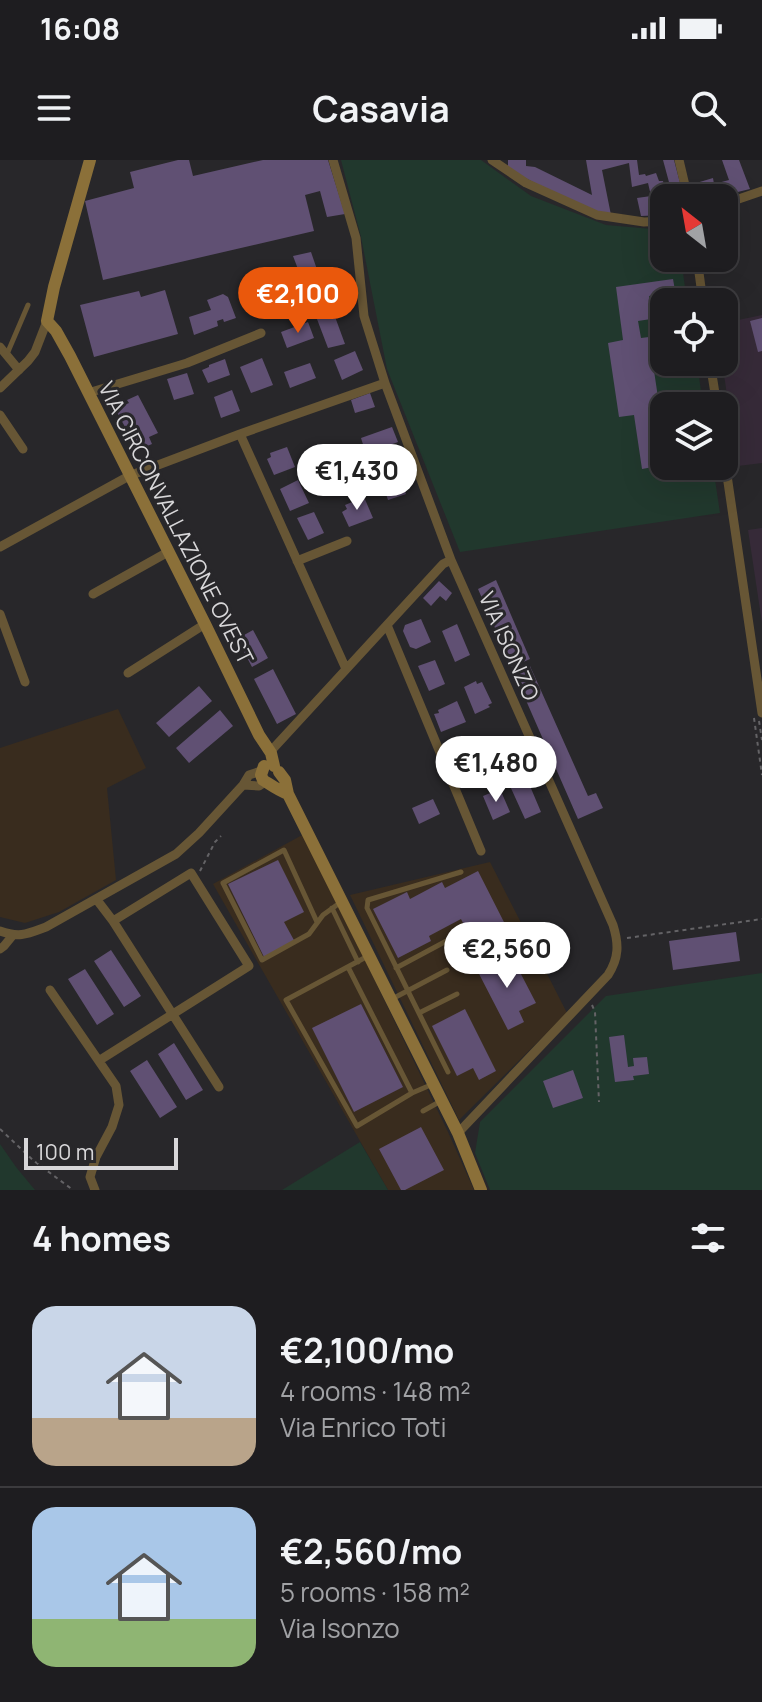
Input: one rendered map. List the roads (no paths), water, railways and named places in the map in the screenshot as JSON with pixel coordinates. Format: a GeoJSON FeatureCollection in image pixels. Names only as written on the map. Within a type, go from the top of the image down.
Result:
{"type":"FeatureCollection","features":[{"type":"Feature","properties":{"kind":"street"},"geometry":{"type":"LineString","coordinates":[[0,388],[35,352],[47,321],[90,160]]}},
{"type":"Feature","properties":{"kind":"street","name":"VIA ISONZO"},"geometry":{"type":"LineString","coordinates":[[333,160],[356,238],[364,316],[385,383],[451,560],[618,939],[615,964],[608,975],[458,1133]]}},
{"type":"Feature","properties":{"kind":"street"},"geometry":{"type":"LineString","coordinates":[[492,160],[526,183],[597,215],[650,222]]}},
{"type":"Feature","properties":{"kind":"street"},"geometry":{"type":"LineString","coordinates":[[679,160],[685,184]]}},
{"type":"Feature","properties":{"kind":"street"},"geometry":{"type":"LineString","coordinates":[[738,201],[761,195]]}},
{"type":"Feature","properties":{"kind":"street","name":"VIA CIRCONVALLAZIONE OVEST"},"geometry":{"type":"LineString","coordinates":[[47,321],[56,331],[88,393],[267,748],[269,774],[285,780],[288,794],[337,904],[364,959],[391,999],[458,1133],[481,1190]]}},
{"type":"Feature","properties":{"kind":"street"},"geometry":{"type":"LineString","coordinates":[[88,393],[187,363],[261,333]]}},
{"type":"Feature","properties":{"kind":"street"},"geometry":{"type":"LineString","coordinates":[[3,351],[19,370]]}},
{"type":"Feature","properties":{"kind":"street"},"geometry":{"type":"LineString","coordinates":[[0,547],[129,476],[385,383]]}},
{"type":"Feature","properties":{"kind":"street"},"geometry":{"type":"LineString","coordinates":[[0,415],[23,449]]}},
{"type":"Feature","properties":{"kind":"street"},"geometry":{"type":"LineString","coordinates":[[240,434],[346,669]]}},
{"type":"Feature","properties":{"kind":"street"},"geometry":{"type":"LineString","coordinates":[[728,480],[762,713]]}},
{"type":"Feature","properties":{"kind":"street"},"geometry":{"type":"LineString","coordinates":[[297,561],[347,541]]}},
{"type":"Feature","properties":{"kind":"street"},"geometry":{"type":"LineString","coordinates":[[93,594],[168,552]]}},
{"type":"Feature","properties":{"kind":"street"},"geometry":{"type":"LineString","coordinates":[[267,748],[346,669],[443,564],[451,560]]}},
{"type":"Feature","properties":{"kind":"street"},"geometry":{"type":"LineString","coordinates":[[0,614],[25,682]]}},
{"type":"Feature","properties":{"kind":"street"},"geometry":{"type":"LineString","coordinates":[[128,673],[205,624]]}},
{"type":"Feature","properties":{"kind":"street"},"geometry":{"type":"LineString","coordinates":[[387,625],[481,851]]}},
{"type":"Feature","properties":{"kind":"street"},"geometry":{"type":"LineString","coordinates":[[0,931],[27,935],[46,927],[176,854],[186,847],[249,775],[269,774]]}},
{"type":"Feature","properties":{"kind":"street"},"geometry":{"type":"LineString","coordinates":[[100,1060],[249,966],[191,873],[113,921]]}},
{"type":"Feature","properties":{"kind":"street"},"geometry":{"type":"LineString","coordinates":[[97,900],[219,1087]]}},
{"type":"Feature","properties":{"kind":"street"},"geometry":{"type":"LineString","coordinates":[[0,949],[13,935]]}},
{"type":"Feature","properties":{"kind":"street"},"geometry":{"type":"LineString","coordinates":[[50,990],[116,1086],[119,1105],[90,1177],[95,1190]]}},
{"type":"Feature","properties":{"kind":"lane"},"geometry":{"type":"LineString","coordinates":[[3,351],[28,305]]}},
{"type":"Feature","properties":{"kind":"lane"},"geometry":{"type":"LineString","coordinates":[[317,922],[284,850],[223,883],[262,960],[309,934],[337,904]]}},
{"type":"Feature","properties":{"kind":"lane"},"geometry":{"type":"LineString","coordinates":[[448,1072],[367,908],[368,900],[461,872]]}},
{"type":"Feature","properties":{"kind":"lane"},"geometry":{"type":"LineString","coordinates":[[396,968],[452,938],[461,954],[503,934]]}},
{"type":"Feature","properties":{"kind":"lane"},"geometry":{"type":"LineString","coordinates":[[364,959],[286,1000],[357,1126],[433,1084]]}},
{"type":"Feature","properties":{"kind":"lane"},"geometry":{"type":"LineString","coordinates":[[348,967],[412,1093]]}},
{"type":"Feature","properties":{"kind":"lane"},"geometry":{"type":"LineString","coordinates":[[391,999],[447,970]]}},
{"type":"Feature","properties":{"kind":"lane"},"geometry":{"type":"LineString","coordinates":[[419,1013],[457,994]]}},
{"type":"Feature","properties":{"kind":"lane"},"geometry":{"type":"LineString","coordinates":[[423,1111],[442,1101]]}}]}
